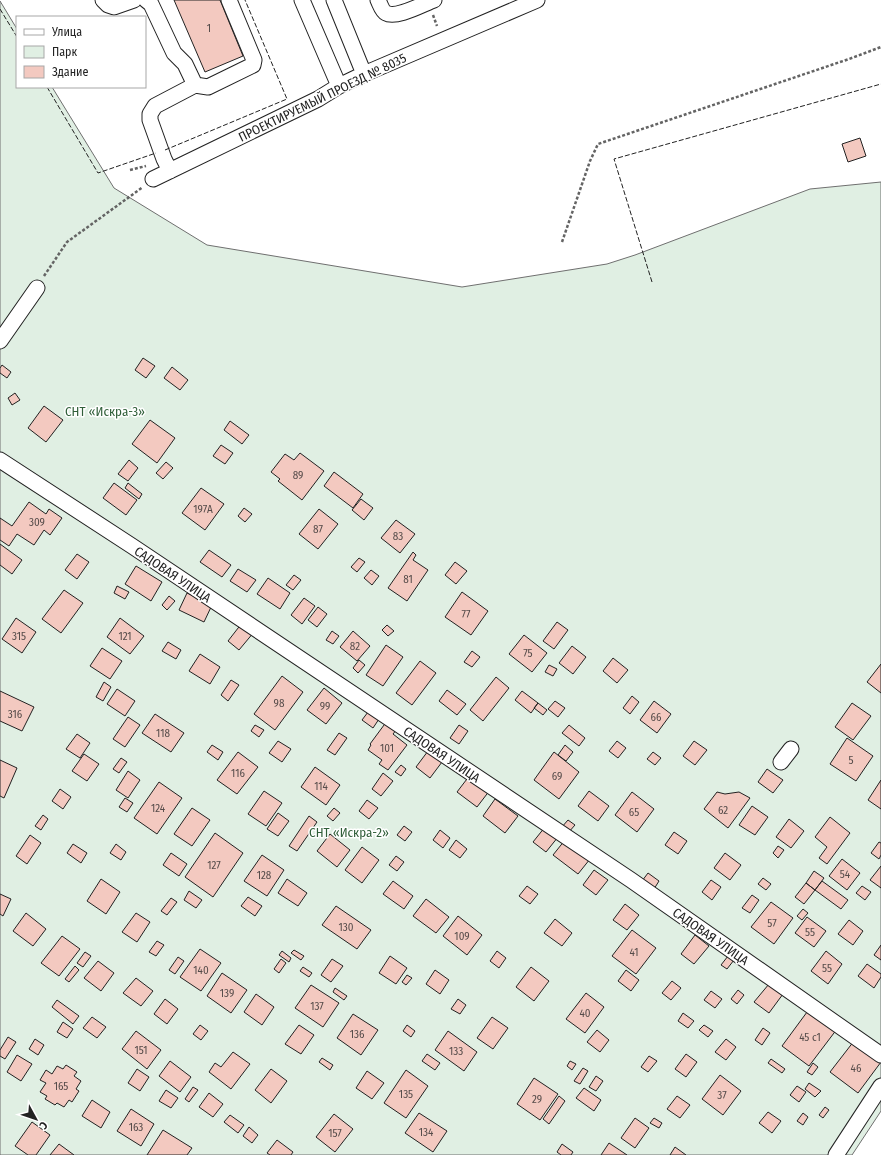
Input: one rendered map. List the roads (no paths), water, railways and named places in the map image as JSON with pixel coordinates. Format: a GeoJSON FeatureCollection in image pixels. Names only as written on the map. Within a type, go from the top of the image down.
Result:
{"type":"FeatureCollection","features":[{"type":"Feature","properties":{"kind":"street"},"geometry":{"type":"LineString","coordinates":[[103,0],[108,5],[114,7],[134,0]]}},
{"type":"Feature","properties":{"kind":"street"},"geometry":{"type":"LineString","coordinates":[[146,0],[151,4],[174,53],[185,64],[196,85]]}},
{"type":"Feature","properties":{"kind":"street"},"geometry":{"type":"LineString","coordinates":[[167,165],[153,132],[150,120],[150,114],[155,106],[196,85],[208,87],[253,65],[254,60],[229,0]]}},
{"type":"Feature","properties":{"kind":"street"},"geometry":{"type":"LineString","coordinates":[[302,0],[338,86]]}},
{"type":"Feature","properties":{"kind":"street"},"geometry":{"type":"LineString","coordinates":[[334,0],[364,74]]}},
{"type":"Feature","properties":{"kind":"street"},"geometry":{"type":"LineString","coordinates":[[378,0],[386,14],[398,15],[434,0]]}},
{"type":"Feature","properties":{"kind":"street","name":"ПРОЕКТИРУЕМЫЙ ПРОЕЗД № 8035"},"geometry":{"type":"LineString","coordinates":[[153,179],[167,165],[318,100],[338,86],[364,74],[537,0]]}},
{"type":"Feature","properties":{"kind":"street"},"geometry":{"type":"LineString","coordinates":[[0,341],[37,288]]}},
{"type":"Feature","properties":{"kind":"street","name":"САДОВАЯ УЛИЦА"},"geometry":{"type":"LineString","coordinates":[[0,460],[132,546],[624,876],[881,1055]]}},
{"type":"Feature","properties":{"kind":"street"},"geometry":{"type":"LineString","coordinates":[[781,762],[792,749]]}},
{"type":"Feature","properties":{"kind":"street"},"geometry":{"type":"LineString","coordinates":[[836,1155],[881,1086]]}},
{"type":"Feature","properties":{"kind":"park label","name":"СНТ «Искра-3»"},"geometry":{"type":"Point","coordinates":[105,411]}},
{"type":"Feature","properties":{"kind":"park label","name":"СНТ «Искра-2»"},"geometry":{"type":"Point","coordinates":[349,832]}}]}
